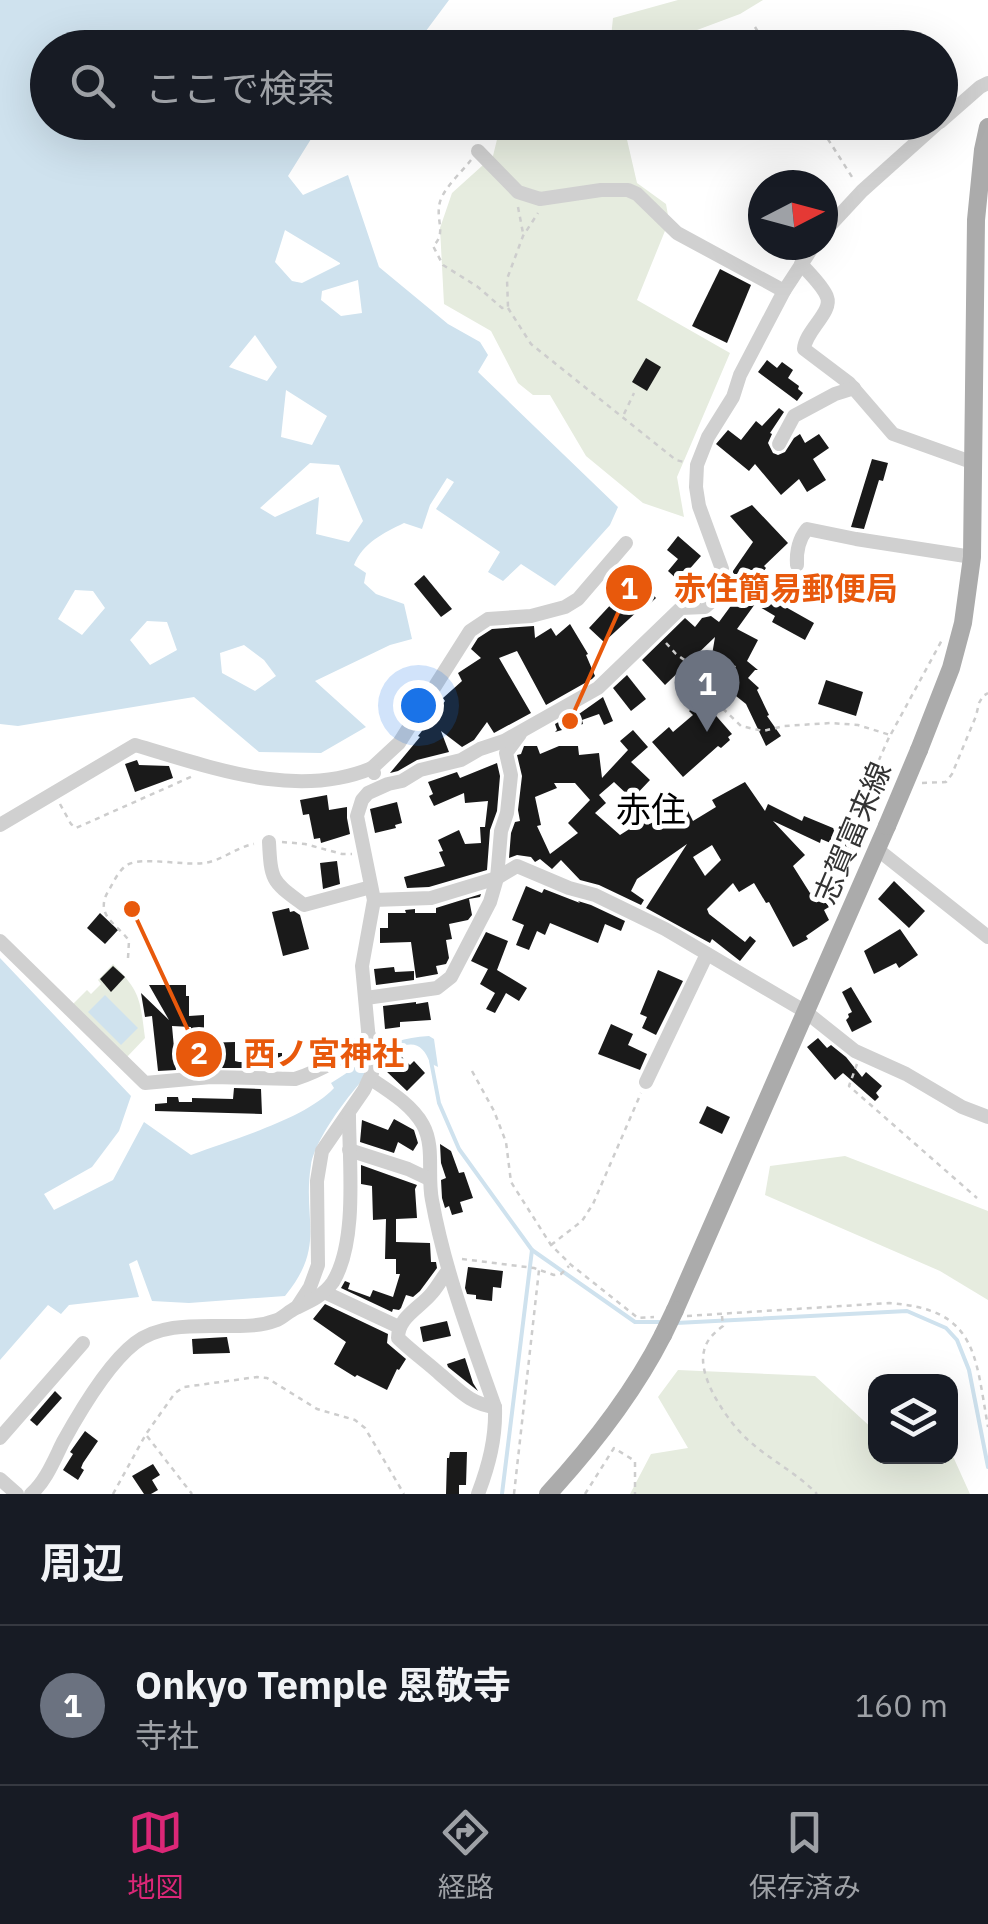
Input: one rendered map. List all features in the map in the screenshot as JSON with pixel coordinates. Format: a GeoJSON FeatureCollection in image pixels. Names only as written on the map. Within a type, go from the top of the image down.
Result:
{"type":"FeatureCollection","features":[{"type":"Feature","properties":{"kind":"main road","name":"志賀富来線"},"geometry":{"type":"LineString","coordinates":[[548,1494],[612,1419],[663,1335],[682,1313],[919,750],[955,653],[972,557],[979,475],[981,350],[976,220],[988,127]]}},
{"type":"Feature","properties":{"kind":"street"},"geometry":{"type":"LineString","coordinates":[[958,106],[988,83]]}},
{"type":"Feature","properties":{"kind":"street"},"geometry":{"type":"LineString","coordinates":[[838,218],[920,140]]}},
{"type":"Feature","properties":{"kind":"street"},"geometry":{"type":"LineString","coordinates":[[478,151],[518,192],[540,199],[601,190],[638,194],[677,233],[784,291]]}},
{"type":"Feature","properties":{"kind":"street"},"geometry":{"type":"LineString","coordinates":[[31,1494],[49,1470],[74,1421],[130,1346],[149,1333],[184,1326],[257,1326],[279,1319],[297,1307],[310,1287],[318,1265],[317,1181],[322,1151],[372,1076],[362,966],[372,894],[356,816],[362,800],[380,786],[402,781],[420,770],[461,760],[534,725],[598,688],[681,608],[704,607],[718,596],[723,584],[722,569],[699,506],[697,465],[708,436],[733,397],[740,376],[804,260]]}},
{"type":"Feature","properties":{"kind":"street"},"geometry":{"type":"LineString","coordinates":[[801,264],[828,298],[828,308],[805,338],[804,349],[854,388],[893,434],[979,475]]}},
{"type":"Feature","properties":{"kind":"street"},"geometry":{"type":"LineString","coordinates":[[779,444],[794,416],[854,388]]}},
{"type":"Feature","properties":{"kind":"street"},"geometry":{"type":"LineString","coordinates":[[797,564],[796,553],[807,529],[972,557]]}},
{"type":"Feature","properties":{"kind":"street"},"geometry":{"type":"LineString","coordinates":[[0,825],[134,745],[212,768],[293,782],[347,778],[372,768],[399,744],[470,631],[488,619],[531,616],[578,600],[626,544]]}},
{"type":"Feature","properties":{"kind":"street"},"geometry":{"type":"LineString","coordinates":[[366,998],[437,988],[450,977],[490,902],[497,878],[501,831],[508,813],[511,776],[506,753],[524,728]]}},
{"type":"Feature","properties":{"kind":"street"},"geometry":{"type":"LineString","coordinates":[[372,768],[380,786]]}},
{"type":"Feature","properties":{"kind":"street"},"geometry":{"type":"LineString","coordinates":[[269,842],[273,879],[304,905],[372,894],[431,898],[497,878],[517,866],[595,895],[666,929],[806,1012],[854,1050],[906,1074],[962,1108],[988,1117]]}},
{"type":"Feature","properties":{"kind":"street"},"geometry":{"type":"LineString","coordinates":[[877,849],[983,934],[988,917]]}},
{"type":"Feature","properties":{"kind":"street"},"geometry":{"type":"LineString","coordinates":[[0,940],[145,1083],[211,1077],[295,1079],[370,1039]]}},
{"type":"Feature","properties":{"kind":"street"},"geometry":{"type":"LineString","coordinates":[[646,1082],[707,954]]}},
{"type":"Feature","properties":{"kind":"street"},"geometry":{"type":"LineString","coordinates":[[372,1076],[422,1122],[430,1141],[431,1198],[446,1264],[495,1407],[492,1455],[478,1494]]}},
{"type":"Feature","properties":{"kind":"street"},"geometry":{"type":"LineString","coordinates":[[297,1307],[308,1305],[333,1281],[345,1244],[352,1206],[348,1113]]}},
{"type":"Feature","properties":{"kind":"street"},"geometry":{"type":"LineString","coordinates":[[349,1150],[408,1168],[429,1179]]}},
{"type":"Feature","properties":{"kind":"street"},"geometry":{"type":"LineString","coordinates":[[446,1264],[431,1295],[406,1316],[398,1338],[470,1400],[495,1407]]}},
{"type":"Feature","properties":{"kind":"street"},"geometry":{"type":"LineString","coordinates":[[324,1292],[399,1327]]}},
{"type":"Feature","properties":{"kind":"street"},"geometry":{"type":"LineString","coordinates":[[0,1438],[83,1343]]}},
{"type":"Feature","properties":{"kind":"street"},"geometry":{"type":"LineString","coordinates":[[0,1479],[17,1494]]}},
{"type":"Feature","properties":{"kind":"path"},"geometry":{"type":"LineString","coordinates":[[829,140],[862,192]]}},
{"type":"Feature","properties":{"kind":"path"},"geometry":{"type":"LineString","coordinates":[[478,151],[440,199],[441,234],[433,246],[443,265],[502,308],[508,306]]}},
{"type":"Feature","properties":{"kind":"path"},"geometry":{"type":"LineString","coordinates":[[512,186],[523,236]]}},
{"type":"Feature","properties":{"kind":"path"},"geometry":{"type":"LineString","coordinates":[[548,197],[523,236],[507,279],[508,306],[516,324],[532,344],[676,460],[697,465]]}},
{"type":"Feature","properties":{"kind":"path"},"geometry":{"type":"LineString","coordinates":[[623,416],[634,393]]}},
{"type":"Feature","properties":{"kind":"path"},"geometry":{"type":"LineString","coordinates":[[655,632],[676,654],[707,676],[715,702],[741,726],[763,731],[831,723],[858,725],[890,735]]}},
{"type":"Feature","properties":{"kind":"path"},"geometry":{"type":"LineString","coordinates":[[888,787],[870,790],[868,785],[890,735],[946,634]]}},
{"type":"Feature","properties":{"kind":"path"},"geometry":{"type":"LineString","coordinates":[[924,782],[946,782],[952,774],[979,704],[988,694]]}},
{"type":"Feature","properties":{"kind":"path"},"geometry":{"type":"LineString","coordinates":[[54,793],[76,828],[212,768]]}},
{"type":"Feature","properties":{"kind":"path"},"geometry":{"type":"LineString","coordinates":[[128,958],[129,942],[107,916],[104,905],[110,887],[132,862],[207,863],[245,846],[269,842],[305,844],[342,854],[364,853]]}},
{"type":"Feature","properties":{"kind":"path"},"geometry":{"type":"LineString","coordinates":[[862,1054],[849,1086],[977,1198]]}},
{"type":"Feature","properties":{"kind":"path"},"geometry":{"type":"LineString","coordinates":[[472,1071],[506,1142],[512,1182],[552,1246],[638,1318],[655,1317]]}},
{"type":"Feature","properties":{"kind":"path"},"geometry":{"type":"LineString","coordinates":[[552,1246],[582,1221],[593,1204],[646,1082]]}},
{"type":"Feature","properties":{"kind":"path"},"geometry":{"type":"LineString","coordinates":[[446,1264],[525,1267],[554,1275],[570,1264]]}},
{"type":"Feature","properties":{"kind":"path"},"geometry":{"type":"LineString","coordinates":[[514,1494],[537,1269]]}},
{"type":"Feature","properties":{"kind":"path"},"geometry":{"type":"LineString","coordinates":[[682,1313],[722,1316],[889,1303],[934,1311],[960,1327],[968,1341],[988,1427]]}},
{"type":"Feature","properties":{"kind":"path"},"geometry":{"type":"LineString","coordinates":[[722,1316],[723,1326],[714,1333],[702,1355],[708,1385],[730,1421],[750,1442],[817,1494]]}},
{"type":"Feature","properties":{"kind":"path"},"geometry":{"type":"LineString","coordinates":[[114,1494],[146,1434],[176,1393],[184,1388],[267,1378],[317,1409],[355,1420],[365,1428],[404,1494]]}},
{"type":"Feature","properties":{"kind":"path"},"geometry":{"type":"LineString","coordinates":[[146,1434],[192,1494]]}},
{"type":"Feature","properties":{"kind":"path"},"geometry":{"type":"LineString","coordinates":[[585,1494],[614,1448],[635,1461],[634,1494]]}},
{"type":"Feature","properties":{"kind":"shaded area"},"geometry":{"type":"Polygon","coordinates":[[[678,0],[763,0],[740,14],[697,30],[612,30],[613,18],[678,0]]]}},
{"type":"Feature","properties":{"kind":"shaded area"},"geometry":{"type":"Polygon","coordinates":[[[497,140],[627,140],[637,183],[666,204],[669,221],[637,300],[730,353],[677,477],[684,517],[643,503],[586,456],[550,395],[533,395],[518,383],[491,331],[444,304],[440,228],[452,193],[493,156],[497,140]]]}},
{"type":"Feature","properties":{"kind":"shaded area"},"geometry":{"type":"Polygon","coordinates":[[[113,964],[134,990],[145,1038],[126,1058],[70,1007],[87,990],[91,994],[101,984],[98,980],[113,964]]]}},
{"type":"Feature","properties":{"kind":"shaded area"},"geometry":{"type":"Polygon","coordinates":[[[845,1156],[988,1211],[988,1300],[940,1271],[765,1195],[770,1166],[845,1156]]]}},
{"type":"Feature","properties":{"kind":"shaded area"},"geometry":{"type":"Polygon","coordinates":[[[678,1370],[815,1376],[868,1425],[868,1464],[956,1464],[970,1494],[630,1494],[651,1454],[688,1448],[658,1397],[678,1370]]]}},
{"type":"Feature","properties":{"kind":"water"},"geometry":{"type":"Polygon","coordinates":[[[0,0],[449,0],[427,30],[30,30],[30,140],[310,140],[288,176],[303,195],[348,175],[379,267],[448,324],[480,342],[488,355],[478,372],[618,507],[610,525],[555,586],[521,564],[503,581],[488,572],[500,552],[436,509],[454,482],[447,478],[430,505],[422,529],[404,523],[368,545],[354,565],[366,573],[364,583],[376,594],[404,604],[412,639],[390,645],[315,681],[366,727],[321,753],[259,752],[194,697],[18,726],[0,724],[0,0]],[[285,230],[275,262],[292,281],[302,283],[340,264],[285,230]],[[358,280],[322,291],[321,300],[341,316],[362,313],[358,280]],[[255,335],[229,367],[267,381],[277,367],[255,335]],[[286,390],[281,437],[312,445],[327,416],[286,390]],[[310,463],[260,508],[275,517],[319,497],[316,534],[349,542],[363,521],[339,465],[310,463]],[[75,590],[58,619],[82,635],[105,608],[93,591],[75,590]],[[147,621],[130,640],[150,665],[177,650],[167,622],[147,621]],[[244,645],[220,653],[222,673],[255,691],[276,676],[264,660],[244,645]]]}},
{"type":"Feature","properties":{"kind":"water"},"geometry":{"type":"Polygon","coordinates":[[[0,958],[131,1096],[119,1131],[92,1167],[44,1194],[54,1210],[113,1180],[144,1122],[191,1155],[305,1110],[334,1088],[331,1083],[398,1041],[429,1036],[434,1039],[438,1067],[430,1063],[418,1046],[396,1049],[345,1101],[323,1136],[311,1165],[309,1247],[306,1262],[285,1296],[189,1303],[152,1301],[137,1260],[129,1264],[139,1297],[69,1305],[61,1314],[48,1305],[0,1360],[0,958]]]}},
{"type":"Feature","properties":{"kind":"water"},"geometry":{"type":"Polygon","coordinates":[[[105,995],[138,1028],[121,1045],[88,1012],[105,995]]]}},
{"type":"Feature","properties":{"kind":"building"},"geometry":{"type":"Polygon","coordinates":[[[720,269],[751,285],[727,343],[692,326],[720,269]]]}},
{"type":"Feature","properties":{"kind":"building"},"geometry":{"type":"Polygon","coordinates":[[[646,358],[661,367],[647,391],[632,382],[646,358]]]}},
{"type":"Feature","properties":{"kind":"building"},"geometry":{"type":"Polygon","coordinates":[[[767,360],[777,368],[782,362],[793,370],[788,378],[803,393],[797,401],[758,372],[767,360]]]}},
{"type":"Feature","properties":{"kind":"building"},"geometry":{"type":"Polygon","coordinates":[[[779,408],[784,412],[768,443],[773,453],[785,452],[800,434],[805,443],[819,434],[829,448],[813,459],[826,480],[807,492],[799,479],[781,495],[755,464],[749,471],[716,444],[728,430],[741,440],[756,421],[762,426],[779,408]]]}},
{"type":"Feature","properties":{"kind":"building"},"geometry":{"type":"Polygon","coordinates":[[[872,459],[888,463],[883,481],[879,480],[864,529],[851,527],[872,459]]]}},
{"type":"Feature","properties":{"kind":"building"},"geometry":{"type":"Polygon","coordinates":[[[752,505],[788,543],[764,566],[755,583],[777,597],[775,601],[814,623],[805,640],[772,622],[775,616],[755,604],[737,629],[758,640],[747,661],[758,670],[748,678],[759,688],[767,716],[781,736],[766,746],[746,704],[721,684],[736,666],[711,661],[715,637],[665,685],[642,660],[685,618],[695,627],[702,618],[711,616],[719,622],[744,588],[733,579],[733,571],[753,542],[730,516],[752,505]]]}},
{"type":"Feature","properties":{"kind":"building"},"geometry":{"type":"Polygon","coordinates":[[[678,536],[701,556],[679,581],[668,571],[678,559],[667,550],[678,536]]]}},
{"type":"Feature","properties":{"kind":"building"},"geometry":{"type":"Polygon","coordinates":[[[424,575],[452,609],[441,617],[414,584],[424,575]]]}},
{"type":"Feature","properties":{"kind":"building"},"geometry":{"type":"Polygon","coordinates":[[[645,586],[656,598],[604,642],[589,628],[615,600],[619,605],[645,586]]]}},
{"type":"Feature","properties":{"kind":"building"},"geometry":{"type":"Polygon","coordinates":[[[570,624],[588,654],[595,676],[592,679],[546,705],[517,651],[499,658],[531,713],[494,733],[487,722],[474,740],[462,747],[441,731],[449,752],[417,760],[390,773],[420,737],[445,701],[443,698],[462,681],[458,673],[481,658],[471,649],[478,638],[492,629],[534,626],[535,638],[551,628],[556,636],[570,624]]]}},
{"type":"Feature","properties":{"kind":"building"},"geometry":{"type":"Polygon","coordinates":[[[627,675],[646,699],[631,711],[613,688],[627,675]]]}},
{"type":"Feature","properties":{"kind":"building"},"geometry":{"type":"Polygon","coordinates":[[[826,680],[863,692],[856,716],[818,704],[826,680]]]}},
{"type":"Feature","properties":{"kind":"building"},"geometry":{"type":"Polygon","coordinates":[[[603,697],[613,721],[604,725],[599,714],[582,720],[583,724],[555,732],[555,724],[566,718],[569,721],[603,697]]]}},
{"type":"Feature","properties":{"kind":"building"},"geometry":{"type":"Polygon","coordinates":[[[704,702],[732,734],[721,748],[718,746],[683,777],[652,742],[669,727],[673,732],[693,715],[689,711],[704,702]]]}},
{"type":"Feature","properties":{"kind":"building"},"geometry":{"type":"Polygon","coordinates":[[[633,730],[648,747],[631,762],[650,780],[632,799],[614,782],[599,795],[606,803],[595,813],[620,835],[661,809],[663,812],[683,801],[693,821],[716,807],[712,800],[745,782],[765,811],[768,804],[802,821],[804,816],[862,840],[854,857],[839,850],[840,847],[821,839],[820,843],[773,821],[805,855],[793,866],[810,893],[830,885],[836,895],[825,901],[829,920],[793,947],[754,883],[739,892],[733,883],[707,909],[745,942],[750,936],[756,941],[740,961],[712,939],[710,943],[646,908],[687,844],[637,879],[631,891],[644,900],[641,905],[580,880],[561,860],[552,869],[540,859],[535,862],[531,857],[517,855],[509,858],[511,833],[515,822],[520,821],[522,776],[517,755],[524,746],[537,746],[540,754],[559,746],[578,746],[579,755],[599,753],[602,778],[628,750],[620,741],[633,730]],[[554,783],[557,788],[535,797],[541,825],[537,826],[550,854],[578,833],[568,823],[590,800],[575,783],[554,783]],[[712,845],[693,857],[705,876],[721,860],[712,845]]]}},
{"type":"Feature","properties":{"kind":"building"},"geometry":{"type":"Polygon","coordinates":[[[137,760],[139,765],[169,766],[173,778],[135,792],[125,764],[137,760]]]}},
{"type":"Feature","properties":{"kind":"building"},"geometry":{"type":"Polygon","coordinates":[[[497,763],[497,811],[490,830],[487,870],[429,887],[407,888],[404,877],[445,866],[438,840],[459,830],[465,844],[481,843],[480,827],[485,827],[488,801],[465,803],[464,793],[434,806],[428,782],[457,772],[460,778],[497,763]]]}},
{"type":"Feature","properties":{"kind":"building"},"geometry":{"type":"Polygon","coordinates":[[[327,795],[329,810],[347,807],[350,834],[321,843],[320,838],[314,839],[309,814],[303,815],[300,800],[327,795]]]}},
{"type":"Feature","properties":{"kind":"building"},"geometry":{"type":"Polygon","coordinates":[[[397,802],[402,823],[375,833],[370,809],[397,802]]]}},
{"type":"Feature","properties":{"kind":"building"},"geometry":{"type":"Polygon","coordinates":[[[337,861],[340,884],[323,889],[320,863],[337,861]]]}},
{"type":"Feature","properties":{"kind":"building"},"geometry":{"type":"Polygon","coordinates":[[[894,881],[925,911],[909,928],[878,899],[894,881]]]}},
{"type":"Feature","properties":{"kind":"building"},"geometry":{"type":"Polygon","coordinates":[[[526,886],[591,905],[625,921],[621,931],[605,924],[598,943],[550,923],[545,935],[537,931],[529,950],[516,945],[524,925],[512,920],[526,886]]]}},
{"type":"Feature","properties":{"kind":"building"},"geometry":{"type":"Polygon","coordinates":[[[481,894],[469,899],[472,915],[468,920],[449,924],[449,958],[446,964],[436,966],[438,974],[416,978],[411,942],[380,943],[380,928],[388,928],[388,913],[415,909],[415,913],[436,913],[436,908],[481,894]]]}},
{"type":"Feature","properties":{"kind":"building"},"geometry":{"type":"Polygon","coordinates":[[[289,908],[300,915],[309,949],[283,956],[272,912],[289,908]]]}},
{"type":"Feature","properties":{"kind":"building"},"geometry":{"type":"Polygon","coordinates":[[[100,913],[118,930],[105,944],[87,928],[100,913]]]}},
{"type":"Feature","properties":{"kind":"building"},"geometry":{"type":"Polygon","coordinates":[[[900,929],[918,955],[899,968],[896,963],[874,974],[864,951],[900,929]]]}},
{"type":"Feature","properties":{"kind":"building"},"geometry":{"type":"Polygon","coordinates":[[[486,932],[508,941],[497,970],[527,988],[519,1001],[506,993],[495,1013],[486,1009],[495,993],[480,984],[488,969],[471,961],[486,932]]]}},
{"type":"Feature","properties":{"kind":"building"},"geometry":{"type":"Polygon","coordinates":[[[113,966],[125,977],[111,992],[100,979],[113,966]]]}},
{"type":"Feature","properties":{"kind":"building"},"geometry":{"type":"Polygon","coordinates":[[[394,967],[395,972],[414,971],[414,980],[376,985],[374,969],[394,967]]]}},
{"type":"Feature","properties":{"kind":"building"},"geometry":{"type":"Polygon","coordinates":[[[658,970],[683,981],[656,1035],[642,1028],[647,1017],[640,1014],[658,970]]]}},
{"type":"Feature","properties":{"kind":"building"},"geometry":{"type":"Polygon","coordinates":[[[149,985],[186,985],[189,1016],[204,1015],[204,1043],[235,1042],[235,1061],[239,1062],[258,1062],[258,1053],[282,1053],[287,1068],[192,1068],[191,1027],[172,1026],[176,1070],[158,1071],[152,1016],[145,1017],[141,993],[169,1020],[149,985]]]}},
{"type":"Feature","properties":{"kind":"building"},"geometry":{"type":"Polygon","coordinates":[[[851,987],[872,1022],[852,1032],[846,1020],[852,1012],[842,992],[851,987]]]}},
{"type":"Feature","properties":{"kind":"building"},"geometry":{"type":"Polygon","coordinates":[[[428,1002],[431,1020],[400,1022],[400,1027],[385,1029],[383,1006],[428,1002]]]}},
{"type":"Feature","properties":{"kind":"building"},"geometry":{"type":"Polygon","coordinates":[[[611,1024],[633,1034],[628,1045],[647,1054],[640,1070],[598,1054],[611,1024]]]}},
{"type":"Feature","properties":{"kind":"building"},"geometry":{"type":"Polygon","coordinates":[[[818,1038],[827,1048],[831,1045],[846,1057],[862,1077],[866,1072],[882,1086],[875,1101],[843,1073],[835,1080],[807,1047],[818,1038]]]}},
{"type":"Feature","properties":{"kind":"building"},"geometry":{"type":"Polygon","coordinates":[[[400,1055],[410,1065],[414,1061],[425,1073],[407,1091],[385,1070],[400,1055]]]}},
{"type":"Feature","properties":{"kind":"building"},"geometry":{"type":"Polygon","coordinates":[[[234,1088],[261,1089],[262,1114],[155,1111],[155,1104],[167,1103],[167,1097],[178,1097],[179,1102],[192,1102],[192,1098],[233,1099],[234,1088]]]}},
{"type":"Feature","properties":{"kind":"building"},"geometry":{"type":"Polygon","coordinates":[[[707,1106],[730,1117],[722,1134],[699,1123],[707,1106]]]}},
{"type":"Feature","properties":{"kind":"building"},"geometry":{"type":"Polygon","coordinates":[[[394,1119],[414,1130],[418,1143],[413,1151],[398,1142],[394,1153],[360,1142],[362,1120],[388,1130],[394,1119]]]}},
{"type":"Feature","properties":{"kind":"building"},"geometry":{"type":"Polygon","coordinates":[[[440,1144],[451,1151],[459,1173],[464,1172],[473,1198],[460,1202],[463,1212],[452,1215],[442,1198],[441,1180],[446,1178],[440,1144]]]}},
{"type":"Feature","properties":{"kind":"building"},"geometry":{"type":"Polygon","coordinates":[[[361,1165],[417,1185],[417,1218],[396,1219],[396,1242],[430,1243],[431,1262],[436,1262],[437,1268],[420,1291],[413,1297],[406,1295],[401,1308],[392,1312],[341,1288],[345,1281],[350,1283],[348,1289],[370,1297],[373,1290],[393,1297],[400,1274],[396,1274],[396,1259],[385,1259],[386,1219],[373,1220],[372,1186],[361,1184],[361,1165]]]}},
{"type":"Feature","properties":{"kind":"building"},"geometry":{"type":"Polygon","coordinates":[[[468,1267],[503,1271],[501,1288],[493,1287],[492,1301],[467,1294],[468,1267]]]}},
{"type":"Feature","properties":{"kind":"building"},"geometry":{"type":"Polygon","coordinates":[[[325,1304],[388,1334],[387,1343],[406,1359],[387,1390],[334,1364],[346,1342],[313,1319],[325,1304]]]}},
{"type":"Feature","properties":{"kind":"building"},"geometry":{"type":"Polygon","coordinates":[[[447,1321],[451,1336],[423,1342],[420,1327],[447,1321]]]}},
{"type":"Feature","properties":{"kind":"building"},"geometry":{"type":"Polygon","coordinates":[[[227,1337],[230,1353],[193,1354],[192,1339],[227,1337]]]}},
{"type":"Feature","properties":{"kind":"building"},"geometry":{"type":"Polygon","coordinates":[[[465,1358],[478,1391],[448,1367],[447,1364],[465,1358]]]}},
{"type":"Feature","properties":{"kind":"building"},"geometry":{"type":"Polygon","coordinates":[[[55,1391],[62,1398],[37,1426],[30,1420],[55,1391]]]}},
{"type":"Feature","properties":{"kind":"building"},"geometry":{"type":"Polygon","coordinates":[[[85,1431],[98,1441],[83,1463],[78,1480],[63,1470],[85,1431]]]}},
{"type":"Feature","properties":{"kind":"building"},"geometry":{"type":"Polygon","coordinates":[[[450,1452],[467,1452],[466,1485],[459,1485],[459,1494],[446,1494],[450,1452]]]}},
{"type":"Feature","properties":{"kind":"building"},"geometry":{"type":"Polygon","coordinates":[[[153,1464],[160,1475],[152,1480],[158,1490],[144,1494],[132,1476],[153,1464]]]}},
{"type":"Feature","properties":{"kind":"waterway"},"geometry":{"type":"LineString","coordinates":[[431,1061],[439,1103],[459,1149],[532,1250],[635,1322],[662,1322]]}},
{"type":"Feature","properties":{"kind":"waterway"},"geometry":{"type":"LineString","coordinates":[[502,1494],[532,1250]]}},
{"type":"Feature","properties":{"kind":"waterway"},"geometry":{"type":"LineString","coordinates":[[676,1323],[907,1311],[946,1328],[957,1340],[969,1370],[988,1467]]}},
{"type":"Feature","properties":{"kind":"place","name":"赤住簡易郵便局"},"geometry":{"type":"Point","coordinates":[570,721]}},
{"type":"Feature","properties":{"kind":"place","name":"Onkyo Temple 恩敬寺"},"geometry":{"type":"Point","coordinates":[707,732]}},
{"type":"Feature","properties":{"kind":"place","name":"西ノ宮神社"},"geometry":{"type":"Point","coordinates":[132,909]}},
{"type":"Feature","properties":{"kind":"district","name":"赤住"},"geometry":{"type":"Point","coordinates":[651,810]}}]}
